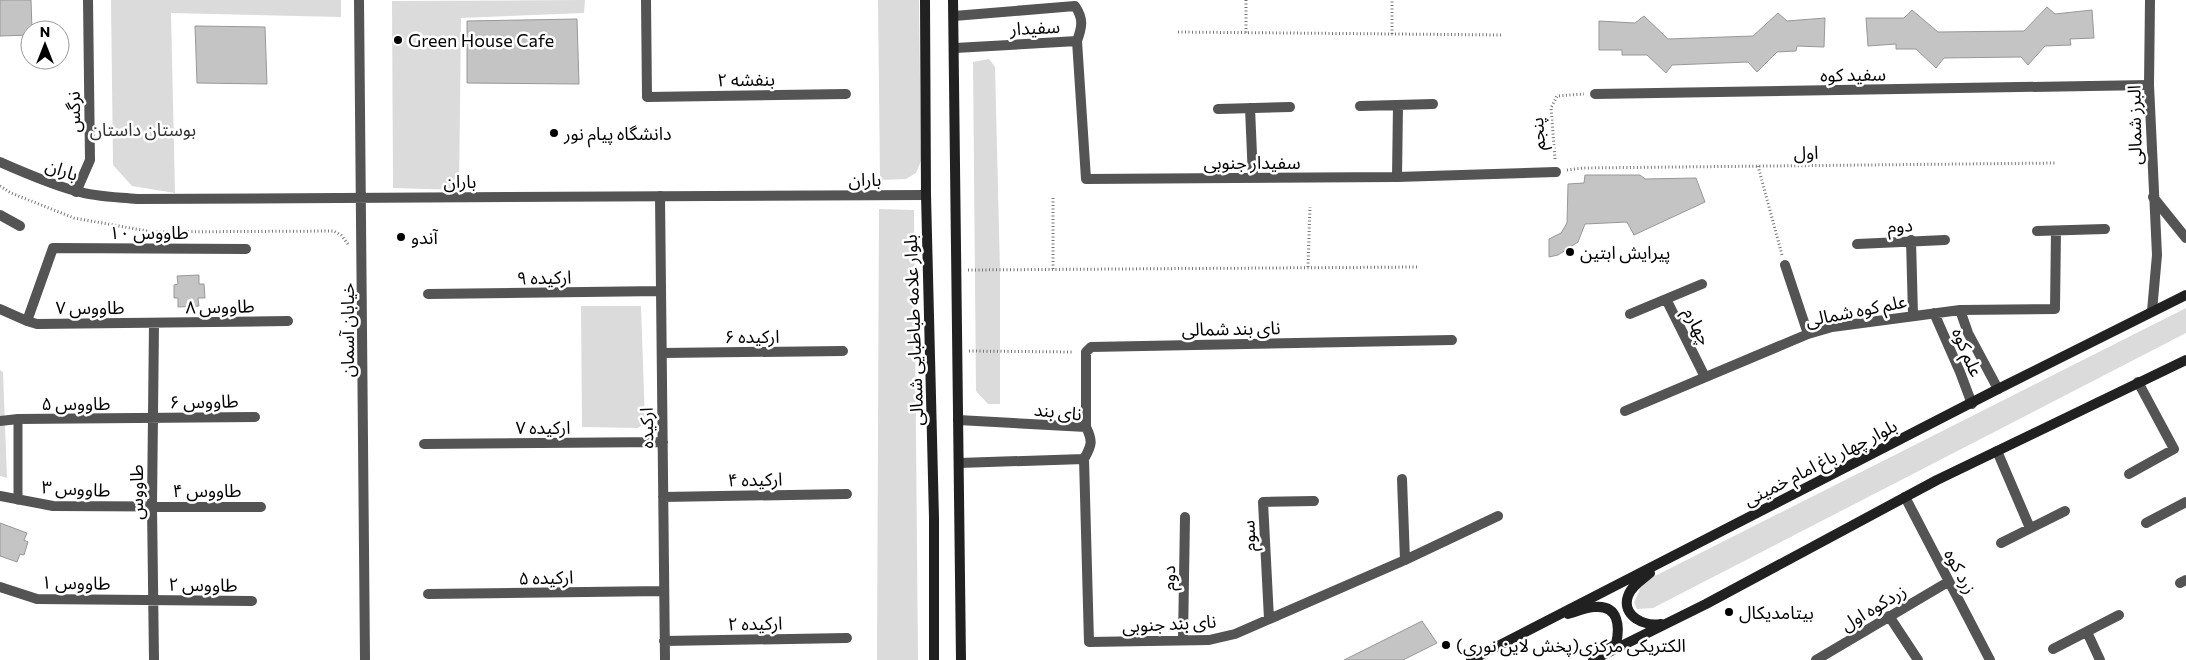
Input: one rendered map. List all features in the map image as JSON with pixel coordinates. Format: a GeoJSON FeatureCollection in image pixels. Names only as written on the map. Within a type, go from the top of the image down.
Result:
{"type":"FeatureCollection","features":[{"type":"Feature","properties":{"kind":"main road","name":"بلوار علامه طباطبایی شمالی"},"geometry":{"type":"LineString","coordinates":[[925,0],[926,195],[934,518],[934,660]]}},
{"type":"Feature","properties":{"kind":"main road"},"geometry":{"type":"LineString","coordinates":[[954,0],[961,660]]}},
{"type":"Feature","properties":{"kind":"main road","name":"بلوار چهار باغ امام خمینی"},"geometry":{"type":"LineString","coordinates":[[1471,660],[1998,389],[2186,295]]}},
{"type":"Feature","properties":{"kind":"main road"},"geometry":{"type":"LineString","coordinates":[[1591,660],[1706,604],[1904,497],[2186,360]]}},
{"type":"Feature","properties":{"kind":"main road"},"geometry":{"type":"LineString","coordinates":[[1667,560],[1636,584],[1628,595],[1627,604],[1635,619],[1659,625],[1706,604]]}},
{"type":"Feature","properties":{"kind":"main road"},"geometry":{"type":"LineString","coordinates":[[1546,620],[1595,606],[1607,608],[1614,613],[1618,621],[1619,631],[1616,644],[1591,660]]}},
{"type":"Feature","properties":{"kind":"street","name":"نرگس"},"geometry":{"type":"LineString","coordinates":[[76,192],[90,160],[88,0]]}},
{"type":"Feature","properties":{"kind":"street","name":"خیابان آسمان"},"geometry":{"type":"LineString","coordinates":[[359,0],[366,660]]}},
{"type":"Feature","properties":{"kind":"street","name":"بنفشه ۲"},"geometry":{"type":"LineString","coordinates":[[646,0],[647,97],[846,94]]}},
{"type":"Feature","properties":{"kind":"street","name":"البرز شمالی"},"geometry":{"type":"LineString","coordinates":[[2150,0],[2149,85],[2157,255],[2152,311]]}},
{"type":"Feature","properties":{"kind":"street","name":"سفیدار"},"geometry":{"type":"LineString","coordinates":[[954,16],[1075,3],[1081,15],[1082,28],[1077,41],[955,48]]}},
{"type":"Feature","properties":{"kind":"street","name":"سفیدار جنوبی"},"geometry":{"type":"LineString","coordinates":[[1077,41],[1086,179],[1397,177],[1556,172]]}},
{"type":"Feature","properties":{"kind":"street","name":"سفید کوه"},"geometry":{"type":"LineString","coordinates":[[1594,94],[2149,85]]}},
{"type":"Feature","properties":{"kind":"street"},"geometry":{"type":"LineString","coordinates":[[1360,106],[1433,104]]}},
{"type":"Feature","properties":{"kind":"street"},"geometry":{"type":"LineString","coordinates":[[1397,177],[1398,105]]}},
{"type":"Feature","properties":{"kind":"street"},"geometry":{"type":"LineString","coordinates":[[1218,109],[1290,107]]}},
{"type":"Feature","properties":{"kind":"street"},"geometry":{"type":"LineString","coordinates":[[1250,108],[1253,178]]}},
{"type":"Feature","properties":{"kind":"street","name":"باران"},"geometry":{"type":"LineString","coordinates":[[0,162],[40,180],[76,192],[137,199],[926,195]]}},
{"type":"Feature","properties":{"kind":"street","name":"ارکیده"},"geometry":{"type":"LineString","coordinates":[[660,196],[664,660]]}},
{"type":"Feature","properties":{"kind":"street"},"geometry":{"type":"LineString","coordinates":[[2153,197],[2186,238]]}},
{"type":"Feature","properties":{"kind":"street"},"geometry":{"type":"LineString","coordinates":[[0,215],[20,226]]}},
{"type":"Feature","properties":{"kind":"street"},"geometry":{"type":"LineString","coordinates":[[2036,230],[2105,230]]}},
{"type":"Feature","properties":{"kind":"street","name":"علم کوه شمالی"},"geometry":{"type":"LineString","coordinates":[[1625,411],[1808,334],[1832,328],[1960,310],[2055,310],[2056,230]]}},
{"type":"Feature","properties":{"kind":"street"},"geometry":{"type":"LineString","coordinates":[[1911,240],[1913,316]]}},
{"type":"Feature","properties":{"kind":"street","name":"دوم"},"geometry":{"type":"LineString","coordinates":[[1857,244],[1911,240],[1944,240]]}},
{"type":"Feature","properties":{"kind":"street","name":"طاووس ۱۰"},"geometry":{"type":"LineString","coordinates":[[27,322],[53,248],[246,249]]}},
{"type":"Feature","properties":{"kind":"street"},"geometry":{"type":"LineString","coordinates":[[1785,265],[1808,334]]}},
{"type":"Feature","properties":{"kind":"street","name":"چهارم"},"geometry":{"type":"LineString","coordinates":[[1702,284],[1666,298],[1705,377]]}},
{"type":"Feature","properties":{"kind":"street","name":"ارکیده ۹"},"geometry":{"type":"LineString","coordinates":[[428,294],[661,291]]}},
{"type":"Feature","properties":{"kind":"street"},"geometry":{"type":"LineString","coordinates":[[1630,314],[1666,298]]}},
{"type":"Feature","properties":{"kind":"street"},"geometry":{"type":"LineString","coordinates":[[0,309],[27,322]]}},
{"type":"Feature","properties":{"kind":"street","name":"علم کوه"},"geometry":{"type":"LineString","coordinates":[[1960,310],[1968,334],[1998,389]]}},
{"type":"Feature","properties":{"kind":"street","name":"علم کوه"},"geometry":{"type":"LineString","coordinates":[[1934,313],[1972,404]]}},
{"type":"Feature","properties":{"kind":"street","name":"طاووس ۸"},"geometry":{"type":"LineString","coordinates":[[154,323],[288,321]]}},
{"type":"Feature","properties":{"kind":"street","name":"طاووس ۷"},"geometry":{"type":"LineString","coordinates":[[27,322],[37,324],[154,323]]}},
{"type":"Feature","properties":{"kind":"street","name":"طاووس"},"geometry":{"type":"LineString","coordinates":[[154,323],[152,506],[154,660]]}},
{"type":"Feature","properties":{"kind":"street","name":"نای بند شمالی"},"geometry":{"type":"LineString","coordinates":[[1086,352],[1091,347],[1452,340]]}},
{"type":"Feature","properties":{"kind":"street","name":"ارکیده ۶"},"geometry":{"type":"LineString","coordinates":[[662,353],[843,352]]}},
{"type":"Feature","properties":{"kind":"street"},"geometry":{"type":"LineString","coordinates":[[1086,352],[1086,427]]}},
{"type":"Feature","properties":{"kind":"street"},"geometry":{"type":"LineString","coordinates":[[2129,474],[2174,449],[2138,382]]}},
{"type":"Feature","properties":{"kind":"street","name":"طاووس ۶"},"geometry":{"type":"LineString","coordinates":[[153,419],[255,417]]}},
{"type":"Feature","properties":{"kind":"street","name":"طاووس ۵"},"geometry":{"type":"LineString","coordinates":[[0,421],[18,419],[153,419]]}},
{"type":"Feature","properties":{"kind":"street","name":"نای بند"},"geometry":{"type":"LineString","coordinates":[[958,420],[1086,427],[1090,436],[1091,447],[1084,458]]}},
{"type":"Feature","properties":{"kind":"street","name":"ارکیده ۷"},"geometry":{"type":"LineString","coordinates":[[424,444],[662,442]]}},
{"type":"Feature","properties":{"kind":"street"},"geometry":{"type":"LineString","coordinates":[[1997,451],[2030,528]]}},
{"type":"Feature","properties":{"kind":"street"},"geometry":{"type":"LineString","coordinates":[[959,463],[1084,458]]}},
{"type":"Feature","properties":{"kind":"street","name":"نای بند جنوبی"},"geometry":{"type":"LineString","coordinates":[[1084,458],[1089,642],[1209,640],[1235,634],[1405,560],[1498,516]]}},
{"type":"Feature","properties":{"kind":"street"},"geometry":{"type":"LineString","coordinates":[[1402,479],[1405,560]]}},
{"type":"Feature","properties":{"kind":"street","name":"ارکیده ۴"},"geometry":{"type":"LineString","coordinates":[[663,497],[847,494]]}},
{"type":"Feature","properties":{"kind":"street","name":"طاووس ۳"},"geometry":{"type":"LineString","coordinates":[[0,496],[54,506],[152,506]]}},
{"type":"Feature","properties":{"kind":"street","name":"زرد کوه"},"geometry":{"type":"LineString","coordinates":[[1904,497],[1990,660]]}},
{"type":"Feature","properties":{"kind":"street","name":"سوم"},"geometry":{"type":"LineString","coordinates":[[1269,619],[1263,502],[1314,501]]}},
{"type":"Feature","properties":{"kind":"street"},"geometry":{"type":"LineString","coordinates":[[2146,524],[2185,504]]}},
{"type":"Feature","properties":{"kind":"street","name":"طاووس ۴"},"geometry":{"type":"LineString","coordinates":[[152,506],[261,507]]}},
{"type":"Feature","properties":{"kind":"street"},"geometry":{"type":"LineString","coordinates":[[2001,543],[2065,511]]}},
{"type":"Feature","properties":{"kind":"street","name":"دوم"},"geometry":{"type":"LineString","coordinates":[[1183,640],[1185,517]]}},
{"type":"Feature","properties":{"kind":"street","name":"زردکوه اول"},"geometry":{"type":"LineString","coordinates":[[1816,660],[1948,582]]}},
{"type":"Feature","properties":{"kind":"street","name":"طاووس ۱"},"geometry":{"type":"LineString","coordinates":[[0,587],[37,599],[154,600]]}},
{"type":"Feature","properties":{"kind":"street","name":"ارکیده ۵"},"geometry":{"type":"LineString","coordinates":[[428,594],[664,592]]}},
{"type":"Feature","properties":{"kind":"street","name":"طاووس ۲"},"geometry":{"type":"LineString","coordinates":[[154,600],[252,601]]}},
{"type":"Feature","properties":{"kind":"street"},"geometry":{"type":"LineString","coordinates":[[2053,649],[2119,615]]}},
{"type":"Feature","properties":{"kind":"street"},"geometry":{"type":"LineString","coordinates":[[1889,616],[1918,660]]}},
{"type":"Feature","properties":{"kind":"street"},"geometry":{"type":"LineString","coordinates":[[2087,632],[2100,660]]}},
{"type":"Feature","properties":{"kind":"street","name":"ارکیده ۲"},"geometry":{"type":"LineString","coordinates":[[664,641],[847,638]]}},
{"type":"Feature","properties":{"kind":"lane"},"geometry":{"type":"LineString","coordinates":[[18,419],[18,500]]}},
{"type":"Feature","properties":{"kind":"path"},"geometry":{"type":"LineString","coordinates":[[1246,0],[1246,33]]}},
{"type":"Feature","properties":{"kind":"path"},"geometry":{"type":"LineString","coordinates":[[1392,0],[1392,34]]}},
{"type":"Feature","properties":{"kind":"path"},"geometry":{"type":"LineString","coordinates":[[1178,32],[1503,35]]}},
{"type":"Feature","properties":{"kind":"path","name":"پنجم"},"geometry":{"type":"LineString","coordinates":[[1556,172],[1552,108],[1558,96],[1594,94]]}},
{"type":"Feature","properties":{"kind":"path","name":"اول"},"geometry":{"type":"LineString","coordinates":[[1556,172],[1582,168],[2056,163]]}},
{"type":"Feature","properties":{"kind":"path"},"geometry":{"type":"LineString","coordinates":[[1758,166],[1785,265]]}},
{"type":"Feature","properties":{"kind":"path"},"geometry":{"type":"LineString","coordinates":[[0,186],[11,193],[74,218],[153,232],[334,231],[341,235],[349,246]]}},
{"type":"Feature","properties":{"kind":"path"},"geometry":{"type":"LineString","coordinates":[[1053,198],[1053,270]]}},
{"type":"Feature","properties":{"kind":"path"},"geometry":{"type":"LineString","coordinates":[[1308,267],[1310,206]]}},
{"type":"Feature","properties":{"kind":"path"},"geometry":{"type":"LineString","coordinates":[[957,270],[1418,267]]}},
{"type":"Feature","properties":{"kind":"path"},"geometry":{"type":"LineString","coordinates":[[957,351],[1086,352]]}},
{"type":"Feature","properties":{"kind":"green space","name":"بوستان داستان"},"geometry":{"type":"Polygon","coordinates":[[[111,0],[341,0],[341,17],[171,13],[175,193],[132,186],[113,165],[111,0]]]}},
{"type":"Feature","properties":{"kind":"green space"},"geometry":{"type":"Polygon","coordinates":[[[585,0],[584,13],[461,18],[459,190],[393,188],[392,1],[585,0]]]}},
{"type":"Feature","properties":{"kind":"green space"},"geometry":{"type":"Polygon","coordinates":[[[878,0],[919,0],[921,161],[916,173],[906,179],[880,180],[878,0]]]}},
{"type":"Feature","properties":{"kind":"green space"},"geometry":{"type":"Polygon","coordinates":[[[989,59],[995,67],[1000,270],[1000,404],[988,404],[976,391],[973,62],[989,59]]]}},
{"type":"Feature","properties":{"kind":"green space"},"geometry":{"type":"Polygon","coordinates":[[[879,209],[914,210],[918,660],[877,660],[879,209]]]}},
{"type":"Feature","properties":{"kind":"green space"},"geometry":{"type":"Polygon","coordinates":[[[581,306],[641,306],[645,423],[638,428],[582,427],[581,306]]]}},
{"type":"Feature","properties":{"kind":"green space"},"geometry":{"type":"Polygon","coordinates":[[[2186,308],[2186,333],[1653,608],[1637,609],[1634,603],[1643,582],[2186,308]]]}},
{"type":"Feature","properties":{"kind":"green space"},"geometry":{"type":"Polygon","coordinates":[[[0,370],[3,372],[7,478],[0,476],[0,370]]]}},
{"type":"Feature","properties":{"kind":"building"},"geometry":{"type":"Polygon","coordinates":[[[0,0],[31,0],[32,20],[20,20],[20,35],[0,36],[0,0]]]}},
{"type":"Feature","properties":{"kind":"building"},"geometry":{"type":"Polygon","coordinates":[[[2047,7],[2055,14],[2092,10],[2094,38],[2070,39],[2071,45],[2045,46],[2028,65],[2021,57],[1944,58],[1936,68],[1916,49],[1896,49],[1896,44],[1868,46],[1866,18],[1904,18],[1912,10],[1938,32],[2024,31],[2047,7]]]}},
{"type":"Feature","properties":{"kind":"building"},"geometry":{"type":"Polygon","coordinates":[[[1778,13],[1787,21],[1825,18],[1824,47],[1797,46],[1796,51],[1777,52],[1757,72],[1748,62],[1672,65],[1666,73],[1647,55],[1622,55],[1622,50],[1599,50],[1599,21],[1635,23],[1644,16],[1668,39],[1753,36],[1778,13]]]}},
{"type":"Feature","properties":{"kind":"building"},"geometry":{"type":"Polygon","coordinates":[[[577,19],[579,84],[467,83],[467,21],[577,19]]]}},
{"type":"Feature","properties":{"kind":"building"},"geometry":{"type":"Polygon","coordinates":[[[195,26],[265,27],[267,84],[197,83],[195,26]]]}},
{"type":"Feature","properties":{"kind":"building"},"geometry":{"type":"Polygon","coordinates":[[[1585,175],[1640,175],[1645,179],[1696,178],[1705,202],[1634,235],[1627,222],[1585,224],[1578,242],[1558,255],[1549,257],[1549,239],[1561,233],[1567,223],[1568,184],[1584,183],[1585,175]]]}},
{"type":"Feature","properties":{"kind":"building"},"geometry":{"type":"Polygon","coordinates":[[[199,275],[199,284],[204,284],[205,298],[198,298],[199,306],[178,307],[178,298],[174,298],[174,285],[178,284],[177,276],[199,275]]]}},
{"type":"Feature","properties":{"kind":"building"},"geometry":{"type":"Polygon","coordinates":[[[0,523],[27,533],[24,540],[28,542],[24,555],[20,554],[17,562],[0,556],[0,523]]]}},
{"type":"Feature","properties":{"kind":"building"},"geometry":{"type":"Polygon","coordinates":[[[1422,621],[1437,643],[1403,660],[1344,660],[1422,621]]]}},
{"type":"Feature","properties":{"kind":"place","name":"Green House Cafe"},"geometry":{"type":"Point","coordinates":[398,40]}},
{"type":"Feature","properties":{"kind":"place","name":"دانشگاه پیام نور"},"geometry":{"type":"Point","coordinates":[554,133]}},
{"type":"Feature","properties":{"kind":"place","name":"آندو"},"geometry":{"type":"Point","coordinates":[401,237]}},
{"type":"Feature","properties":{"kind":"place","name":"پیرایش ابتین"},"geometry":{"type":"Point","coordinates":[1570,252]}},
{"type":"Feature","properties":{"kind":"place","name":"بیتامدیکال"},"geometry":{"type":"Point","coordinates":[1729,612]}},
{"type":"Feature","properties":{"kind":"place","name":"الکتریکی مرکزی(پخش لاین نوری)"},"geometry":{"type":"Point","coordinates":[1446,645]}}]}
